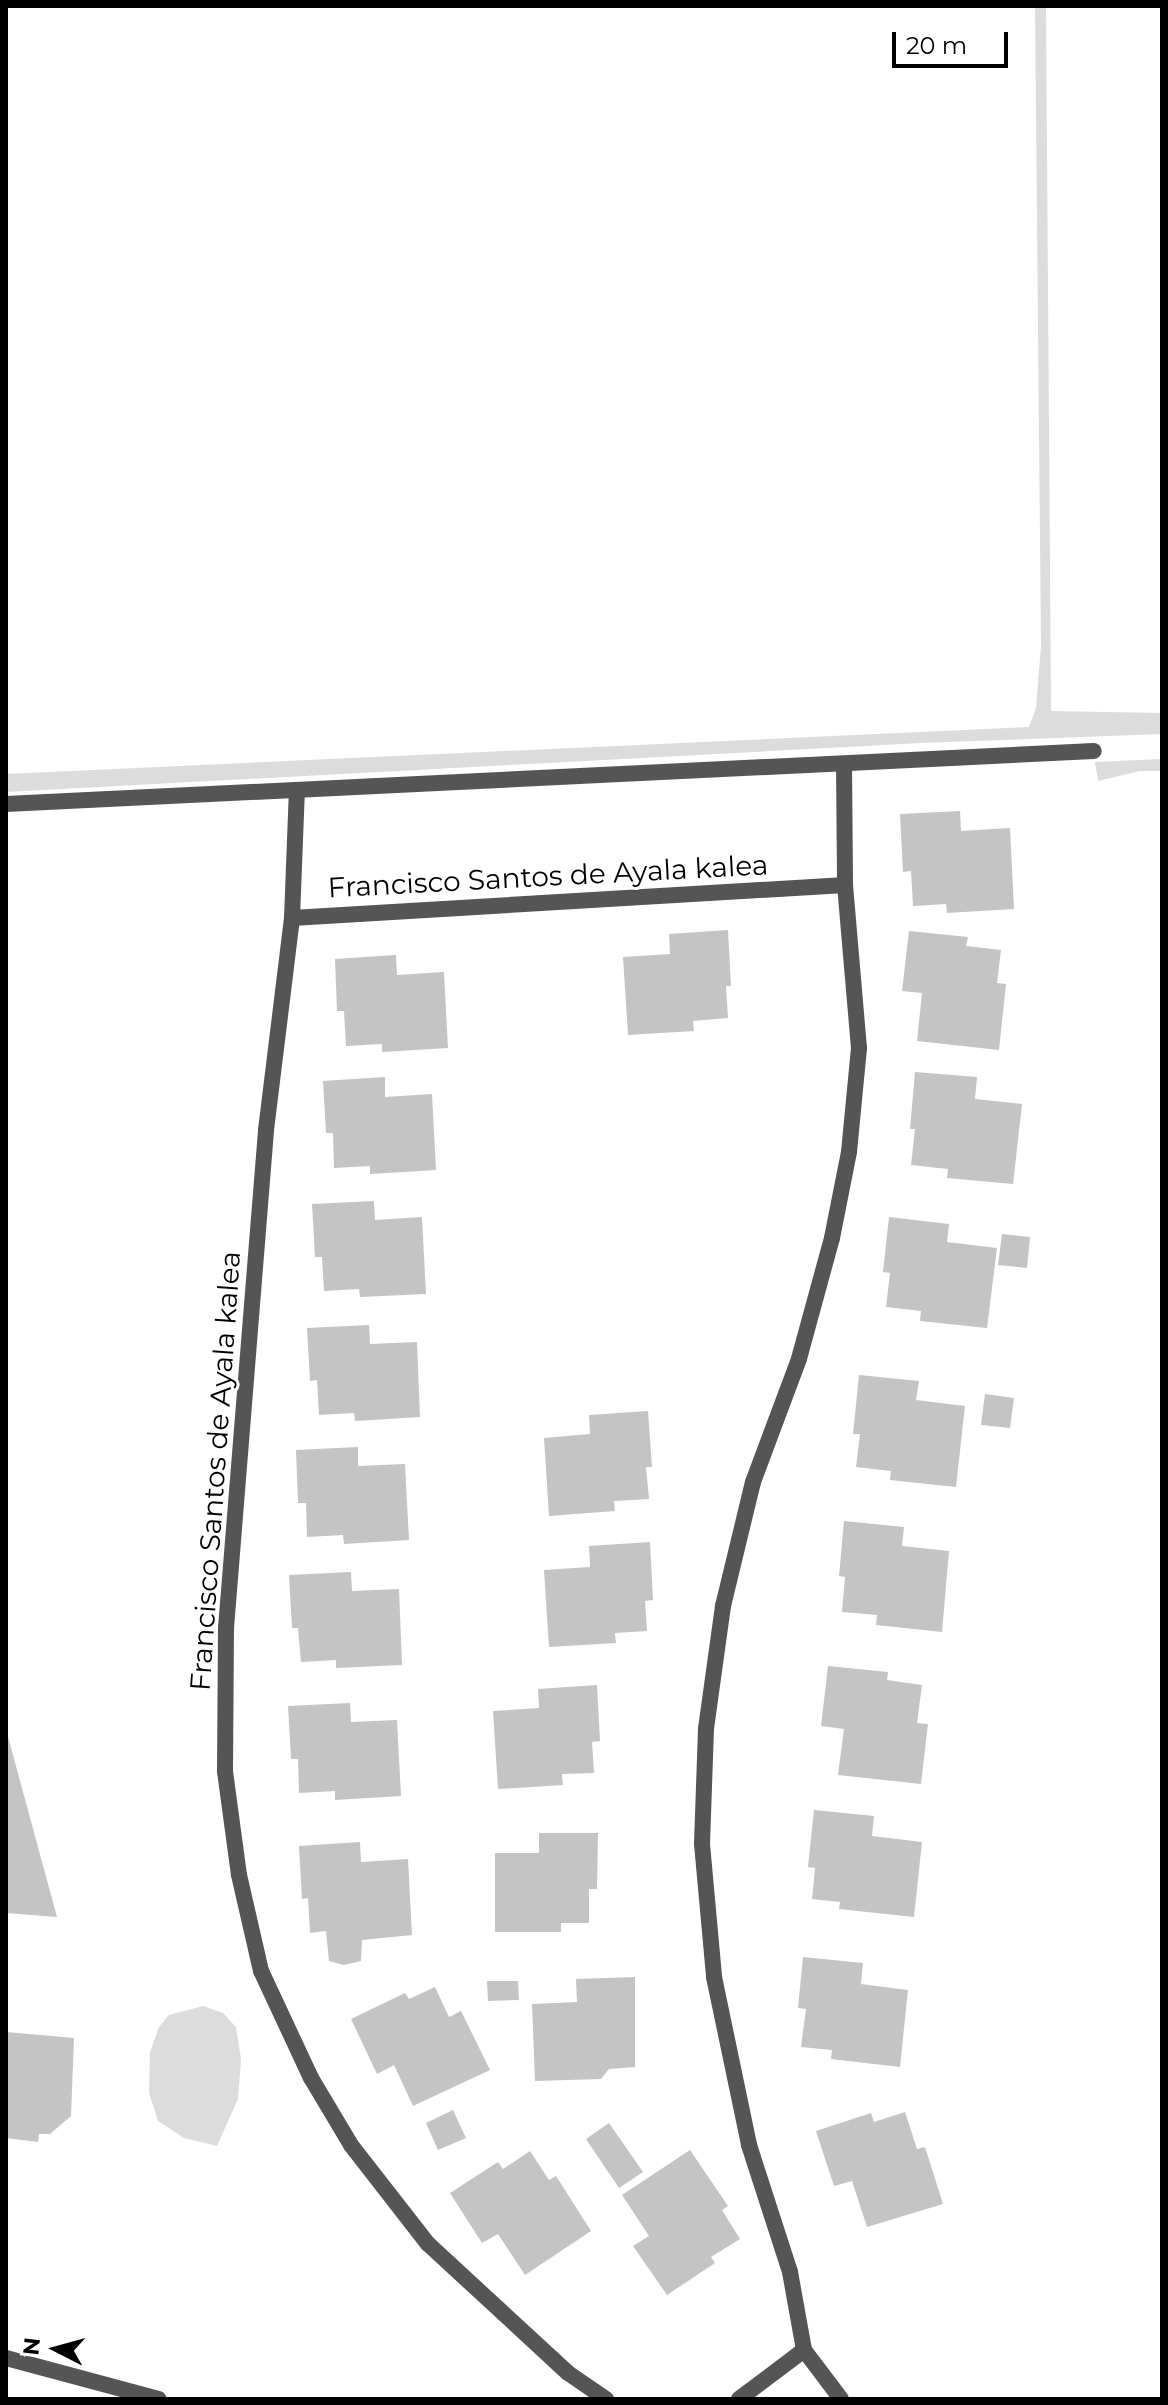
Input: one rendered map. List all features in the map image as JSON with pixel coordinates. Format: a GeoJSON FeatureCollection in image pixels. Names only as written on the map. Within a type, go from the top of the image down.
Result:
{"type":"FeatureCollection","features":[{"type":"Feature","properties":{"kind":"street"},"geometry":{"type":"LineString","coordinates":[[6,804],[1094,751]]}},
{"type":"Feature","properties":{"kind":"street"},"geometry":{"type":"LineString","coordinates":[[841,2399],[804,2350],[790,2272],[749,2145],[714,1977],[702,1844],[706,1729],[723,1606],[753,1482],[799,1359],[832,1238],[849,1152],[859,1048],[845,885],[844,764]]}},
{"type":"Feature","properties":{"kind":"street"},"geometry":{"type":"LineString","coordinates":[[292,918],[297,790]]}},
{"type":"Feature","properties":{"kind":"street","name":"Francisco Santos de Ayala kalea"},"geometry":{"type":"LineString","coordinates":[[606,2399],[568,2373],[428,2244],[351,2145],[311,2078],[261,1971],[239,1875],[225,1771],[226,1628],[266,1130],[292,918],[845,885]]}},
{"type":"Feature","properties":{"kind":"street"},"geometry":{"type":"LineString","coordinates":[[739,2399],[804,2350]]}},
{"type":"Feature","properties":{"kind":"street"},"geometry":{"type":"LineString","coordinates":[[6,2358],[159,2399]]}},
{"type":"Feature","properties":{"kind":"shaded area"},"geometry":{"type":"Polygon","coordinates":[[[1035,6],[1046,6],[1051,711],[1162,713],[1162,734],[921,743],[6,792],[6,774],[1029,727],[1036,708],[1041,646],[1035,6]]]}},
{"type":"Feature","properties":{"kind":"shaded area"},"geometry":{"type":"Polygon","coordinates":[[[1162,759],[1162,771],[1140,771],[1098,781],[1095,762],[1162,759]]]}},
{"type":"Feature","properties":{"kind":"shaded area"},"geometry":{"type":"Polygon","coordinates":[[[203,2006],[223,2013],[236,2027],[241,2059],[238,2099],[217,2146],[184,2138],[158,2121],[149,2093],[150,2052],[159,2027],[169,2015],[203,2006]]]}},
{"type":"Feature","properties":{"kind":"building"},"geometry":{"type":"Polygon","coordinates":[[[960,811],[961,831],[1010,828],[1014,909],[947,913],[946,904],[913,906],[911,871],[903,872],[900,814],[960,811]]]}},
{"type":"Feature","properties":{"kind":"building"},"geometry":{"type":"Polygon","coordinates":[[[728,930],[731,986],[726,986],[728,1018],[693,1021],[694,1031],[628,1035],[623,957],[670,954],[669,934],[728,930]]]}},
{"type":"Feature","properties":{"kind":"building"},"geometry":{"type":"Polygon","coordinates":[[[909,931],[968,937],[966,946],[1001,950],[997,983],[1006,984],[999,1050],[917,1041],[922,993],[902,991],[909,931]]]}},
{"type":"Feature","properties":{"kind":"building"},"geometry":{"type":"Polygon","coordinates":[[[396,955],[397,975],[444,972],[448,1048],[382,1052],[382,1044],[346,1046],[344,1011],[337,1011],[335,959],[396,955]]]}},
{"type":"Feature","properties":{"kind":"building"},"geometry":{"type":"Polygon","coordinates":[[[915,1072],[977,1077],[975,1099],[1022,1104],[1013,1184],[947,1178],[948,1169],[911,1165],[915,1129],[910,1129],[915,1072]]]}},
{"type":"Feature","properties":{"kind":"building"},"geometry":{"type":"Polygon","coordinates":[[[385,1077],[385,1097],[432,1094],[436,1170],[370,1174],[370,1166],[334,1168],[333,1133],[326,1133],[323,1081],[385,1077]]]}},
{"type":"Feature","properties":{"kind":"building"},"geometry":{"type":"Polygon","coordinates":[[[374,1201],[375,1220],[422,1217],[426,1294],[360,1297],[359,1289],[324,1291],[322,1257],[315,1257],[312,1204],[374,1201]]]}},
{"type":"Feature","properties":{"kind":"building"},"geometry":{"type":"Polygon","coordinates":[[[889,1217],[949,1224],[947,1242],[997,1248],[987,1328],[920,1321],[921,1311],[886,1307],[890,1273],[883,1272],[889,1217]]]}},
{"type":"Feature","properties":{"kind":"building"},"geometry":{"type":"Polygon","coordinates":[[[1002,1234],[1030,1237],[1027,1268],[998,1265],[1002,1234]]]}},
{"type":"Feature","properties":{"kind":"building"},"geometry":{"type":"Polygon","coordinates":[[[369,1325],[370,1344],[417,1342],[420,1417],[355,1421],[354,1413],[319,1415],[317,1380],[310,1381],[307,1328],[369,1325]]]}},
{"type":"Feature","properties":{"kind":"building"},"geometry":{"type":"Polygon","coordinates":[[[859,1375],[919,1381],[916,1400],[965,1406],[956,1487],[890,1480],[891,1471],[856,1467],[860,1434],[853,1434],[859,1375]]]}},
{"type":"Feature","properties":{"kind":"building"},"geometry":{"type":"Polygon","coordinates":[[[985,1394],[1014,1398],[1010,1428],[981,1425],[985,1394]]]}},
{"type":"Feature","properties":{"kind":"building"},"geometry":{"type":"Polygon","coordinates":[[[648,1411],[652,1467],[646,1467],[649,1499],[614,1501],[615,1511],[549,1516],[544,1438],[590,1434],[589,1415],[648,1411]]]}},
{"type":"Feature","properties":{"kind":"building"},"geometry":{"type":"Polygon","coordinates":[[[358,1447],[358,1466],[405,1464],[409,1540],[344,1544],[343,1535],[307,1537],[306,1503],[298,1503],[296,1450],[358,1447]]]}},
{"type":"Feature","properties":{"kind":"building"},"geometry":{"type":"Polygon","coordinates":[[[844,1521],[904,1527],[902,1546],[949,1551],[942,1632],[876,1625],[877,1615],[842,1612],[845,1577],[839,1576],[844,1521]]]}},
{"type":"Feature","properties":{"kind":"building"},"geometry":{"type":"Polygon","coordinates":[[[650,1542],[653,1600],[645,1601],[647,1631],[615,1633],[616,1643],[549,1647],[544,1570],[590,1567],[589,1546],[650,1542]]]}},
{"type":"Feature","properties":{"kind":"building"},"geometry":{"type":"Polygon","coordinates":[[[351,1572],[352,1591],[399,1589],[402,1665],[336,1668],[336,1660],[301,1662],[298,1628],[292,1628],[289,1575],[351,1572]]]}},
{"type":"Feature","properties":{"kind":"building"},"geometry":{"type":"Polygon","coordinates":[[[828,1666],[888,1672],[887,1680],[922,1685],[917,1723],[928,1724],[921,1784],[838,1775],[844,1729],[821,1726],[828,1666]]]}},
{"type":"Feature","properties":{"kind":"building"},"geometry":{"type":"Polygon","coordinates":[[[597,1685],[600,1741],[592,1742],[594,1773],[562,1774],[563,1785],[498,1789],[493,1711],[539,1708],[538,1689],[597,1685]]]}},
{"type":"Feature","properties":{"kind":"building"},"geometry":{"type":"Polygon","coordinates":[[[350,1703],[351,1722],[397,1720],[401,1796],[335,1800],[335,1791],[299,1793],[298,1759],[291,1759],[288,1706],[350,1703]]]}},
{"type":"Feature","properties":{"kind":"building"},"geometry":{"type":"Polygon","coordinates":[[[7,1733],[57,1917],[6,1913],[7,1733]]]}},
{"type":"Feature","properties":{"kind":"building"},"geometry":{"type":"Polygon","coordinates":[[[814,1810],[874,1816],[872,1836],[922,1842],[914,1917],[839,1909],[840,1902],[812,1899],[815,1868],[808,1867],[814,1810]]]}},
{"type":"Feature","properties":{"kind":"building"},"geometry":{"type":"Polygon","coordinates":[[[539,1833],[598,1833],[597,1889],[589,1889],[589,1923],[561,1923],[561,1932],[495,1932],[495,1853],[539,1853],[539,1833]]]}},
{"type":"Feature","properties":{"kind":"building"},"geometry":{"type":"Polygon","coordinates":[[[360,1842],[361,1862],[408,1859],[412,1935],[362,1940],[361,1961],[344,1965],[329,1961],[326,1931],[310,1933],[308,1898],[302,1899],[299,1846],[360,1842]]]}},
{"type":"Feature","properties":{"kind":"building"},"geometry":{"type":"Polygon","coordinates":[[[803,1957],[863,1963],[861,1984],[908,1990],[900,2067],[831,2059],[832,2050],[801,2047],[806,2009],[798,2008],[803,1957]]]}},
{"type":"Feature","properties":{"kind":"building"},"geometry":{"type":"Polygon","coordinates":[[[635,1977],[635,2067],[609,2069],[601,2079],[535,2081],[532,2004],[577,2002],[576,1979],[635,1977]]]}},
{"type":"Feature","properties":{"kind":"building"},"geometry":{"type":"Polygon","coordinates":[[[487,1981],[518,1981],[519,2000],[488,2001],[487,1981]]]}},
{"type":"Feature","properties":{"kind":"building"},"geometry":{"type":"Polygon","coordinates":[[[435,1987],[449,2017],[461,2011],[490,2070],[413,2106],[394,2065],[377,2074],[351,2019],[405,1993],[409,1999],[435,1987]]]}},
{"type":"Feature","properties":{"kind":"building"},"geometry":{"type":"Polygon","coordinates":[[[6,2032],[74,2038],[71,2116],[50,2134],[39,2134],[38,2142],[6,2138],[6,2032]]]}},
{"type":"Feature","properties":{"kind":"building"},"geometry":{"type":"Polygon","coordinates":[[[453,2110],[466,2138],[438,2150],[426,2123],[453,2110]]]}},
{"type":"Feature","properties":{"kind":"building"},"geometry":{"type":"Polygon","coordinates":[[[905,2112],[917,2149],[925,2147],[943,2204],[867,2227],[852,2181],[834,2186],[816,2131],[871,2113],[874,2122],[905,2112]]]}},
{"type":"Feature","properties":{"kind":"building"},"geometry":{"type":"Polygon","coordinates":[[[609,2123],[643,2172],[619,2188],[586,2139],[609,2123]]]}},
{"type":"Feature","properties":{"kind":"building"},"geometry":{"type":"Polygon","coordinates":[[[690,2150],[728,2206],[722,2210],[740,2239],[711,2257],[715,2263],[667,2295],[633,2246],[649,2236],[622,2195],[690,2150]]]}},
{"type":"Feature","properties":{"kind":"building"},"geometry":{"type":"Polygon","coordinates":[[[530,2151],[549,2180],[556,2176],[591,2231],[525,2275],[498,2234],[482,2243],[450,2193],[498,2162],[503,2169],[530,2151]]]}}]}
